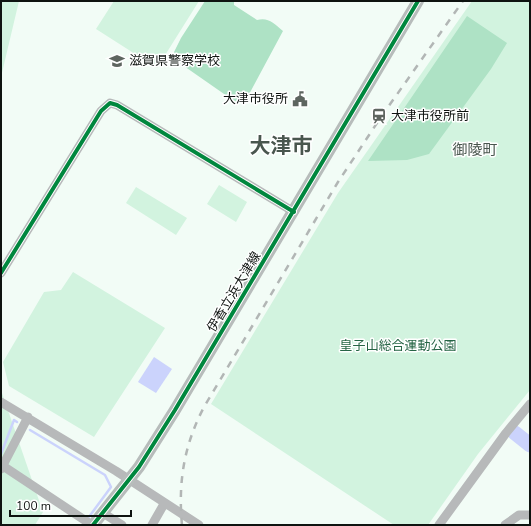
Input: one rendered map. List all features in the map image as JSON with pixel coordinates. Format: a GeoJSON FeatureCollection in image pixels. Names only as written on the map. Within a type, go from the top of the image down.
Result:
{"type":"FeatureCollection","features":[{"type":"Feature","properties":{"kind":"main road","name":"伊香立浜大津線"},"geometry":{"type":"LineString","coordinates":[[89,523],[103,512],[139,467],[175,410],[418,1]]}},
{"type":"Feature","properties":{"kind":"street"},"geometry":{"type":"LineString","coordinates":[[1,273],[101,111],[110,103],[117,105],[294,212]]}},
{"type":"Feature","properties":{"kind":"street"},"geometry":{"type":"LineString","coordinates":[[1,402],[28,417],[199,525]]}},
{"type":"Feature","properties":{"kind":"street"},"geometry":{"type":"LineString","coordinates":[[439,525],[506,433],[530,404]]}},
{"type":"Feature","properties":{"kind":"street"},"geometry":{"type":"LineString","coordinates":[[28,417],[2,468],[89,523]]}},
{"type":"Feature","properties":{"kind":"street"},"geometry":{"type":"LineString","coordinates":[[152,525],[164,504]]}},
{"type":"Feature","properties":{"kind":"street"},"geometry":{"type":"LineString","coordinates":[[103,512],[122,525]]}},
{"type":"Feature","properties":{"kind":"street"},"geometry":{"type":"LineString","coordinates":[[505,525],[519,515],[530,515]]}},
{"type":"Feature","properties":{"kind":"green space"},"geometry":{"type":"Polygon","coordinates":[[[1,1],[19,1],[1,77],[1,1]]]}},
{"type":"Feature","properties":{"kind":"green space"},"geometry":{"type":"Polygon","coordinates":[[[114,1],[199,1],[157,68],[96,29],[114,1]]]}},
{"type":"Feature","properties":{"kind":"green space"},"geometry":{"type":"Polygon","coordinates":[[[205,1],[234,1],[234,5],[257,20],[268,20],[283,31],[246,100],[237,103],[181,64],[174,52],[181,38],[205,1]]]}},
{"type":"Feature","properties":{"kind":"green space","name":"皇子山総合運動公園"},"geometry":{"type":"Polygon","coordinates":[[[472,1],[530,1],[530,390],[478,454],[428,525],[394,525],[211,404],[338,193],[472,1]]]}},
{"type":"Feature","properties":{"kind":"green space"},"geometry":{"type":"Polygon","coordinates":[[[467,16],[507,43],[491,69],[429,154],[407,160],[368,161],[467,16]]]}},
{"type":"Feature","properties":{"kind":"green space"},"geometry":{"type":"Polygon","coordinates":[[[219,185],[247,202],[236,222],[207,204],[219,185]]]}},
{"type":"Feature","properties":{"kind":"green space"},"geometry":{"type":"Polygon","coordinates":[[[136,187],[187,218],[176,235],[126,203],[136,187]]]}},
{"type":"Feature","properties":{"kind":"green space"},"geometry":{"type":"Polygon","coordinates":[[[73,272],[165,328],[94,437],[9,386],[3,362],[44,292],[61,290],[73,272]]]}},
{"type":"Feature","properties":{"kind":"green space"},"geometry":{"type":"Polygon","coordinates":[[[1,390],[43,512],[35,525],[1,525],[1,390]]]}},
{"type":"Feature","properties":{"kind":"water"},"geometry":{"type":"Polygon","coordinates":[[[154,357],[172,369],[156,393],[138,382],[154,357]]]}},
{"type":"Feature","properties":{"kind":"waterway"},"geometry":{"type":"LineString","coordinates":[[1,454],[14,420],[17,422]]}},
{"type":"Feature","properties":{"kind":"waterway"},"geometry":{"type":"LineString","coordinates":[[30,430],[105,475],[111,487],[83,525]]}},
{"type":"Feature","properties":{"kind":"waterway"},"geometry":{"type":"LineString","coordinates":[[515,433],[530,445]]}},
{"type":"Feature","properties":{"kind":"railway"},"geometry":{"type":"LineString","coordinates":[[182,525],[181,494],[184,464],[192,435],[204,407],[338,182],[381,117],[463,1]]}},
{"type":"Feature","properties":{"kind":"cycle path"},"geometry":{"type":"LineString","coordinates":[[93,525],[139,467],[175,410],[418,1]]}},
{"type":"Feature","properties":{"kind":"cycle path"},"geometry":{"type":"LineString","coordinates":[[1,273],[101,111],[110,103],[117,105],[294,212]]}},
{"type":"Feature","properties":{"kind":"place","name":"滋賀県警察学校"},"geometry":{"type":"Point","coordinates":[117,61]}},
{"type":"Feature","properties":{"kind":"place","name":"大津市役所"},"geometry":{"type":"Point","coordinates":[300,99]}},
{"type":"Feature","properties":{"kind":"place","name":"大津市役所前"},"geometry":{"type":"Point","coordinates":[379,116]}},
{"type":"Feature","properties":{"kind":"district","name":"大津市"},"geometry":{"type":"Point","coordinates":[281,146]}},
{"type":"Feature","properties":{"kind":"district","name":"御陵町"},"geometry":{"type":"Point","coordinates":[475,150]}}]}
